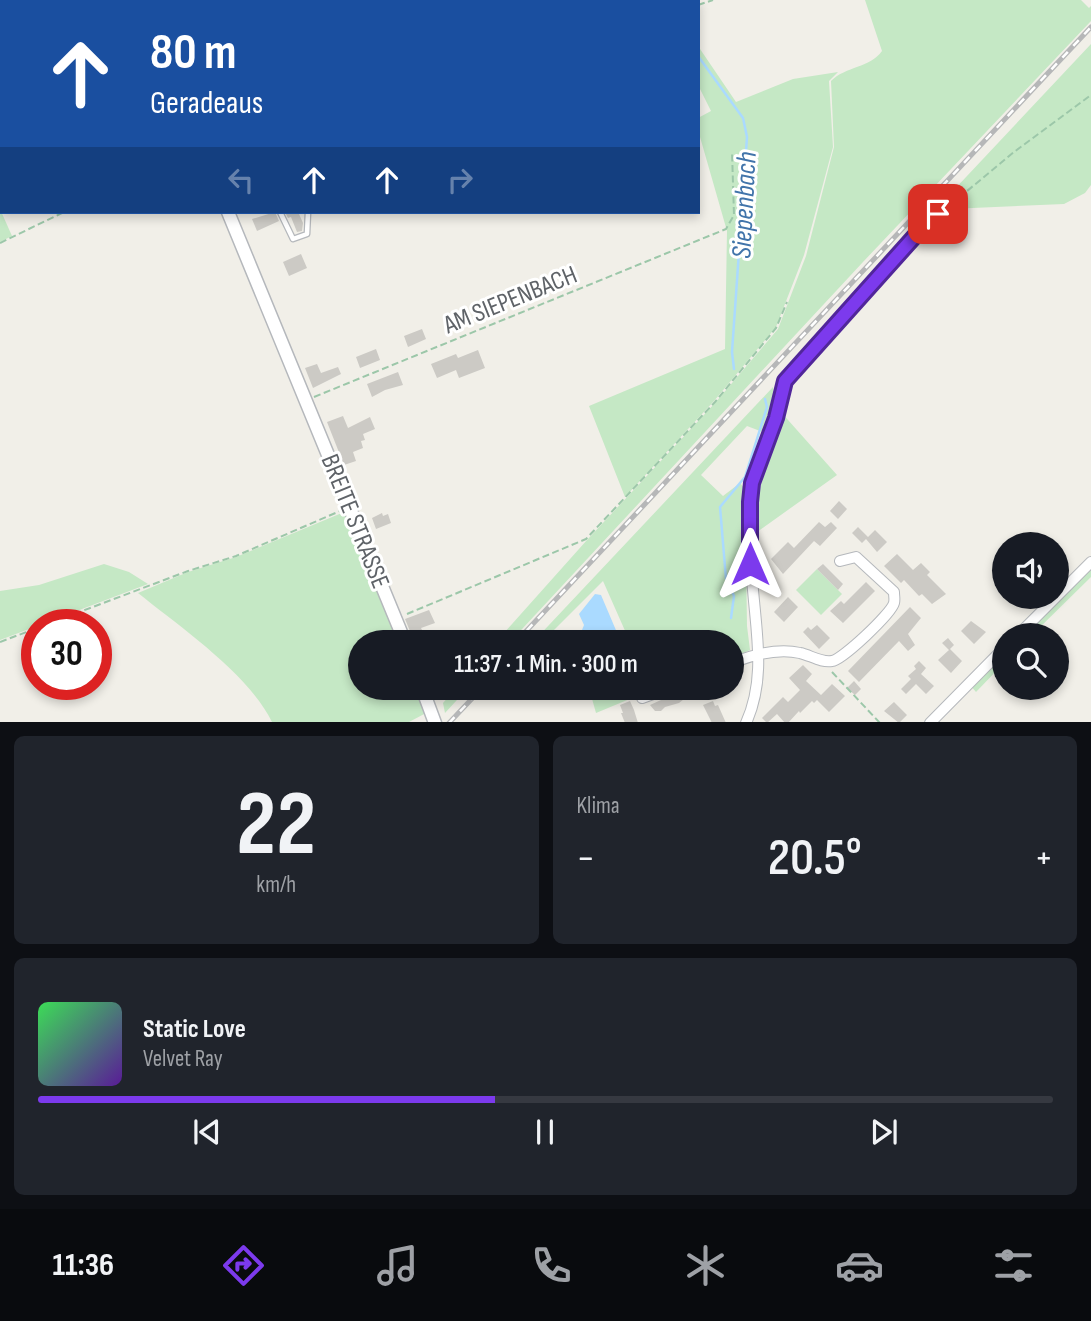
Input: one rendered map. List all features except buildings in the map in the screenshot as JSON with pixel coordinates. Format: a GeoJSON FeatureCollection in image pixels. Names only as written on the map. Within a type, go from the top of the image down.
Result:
{"type":"FeatureCollection","features":[{"type":"Feature","properties":{"kind":"street","name":"BREITE STRASSE"},"geometry":{"type":"LineString","coordinates":[[231,214],[400,630]]}},
{"type":"Feature","properties":{"kind":"street"},"geometry":{"type":"LineString","coordinates":[[746,722],[754,706],[758,681],[759,654],[750,564],[750,502],[752,483],[761,458]]}},
{"type":"Feature","properties":{"kind":"street"},"geometry":{"type":"LineString","coordinates":[[744,659],[759,654],[799,653],[827,662],[846,654],[894,602],[894,592],[856,557],[840,561]]}},
{"type":"Feature","properties":{"kind":"street"},"geometry":{"type":"LineString","coordinates":[[1069,583],[1091,562]]}},
{"type":"Feature","properties":{"kind":"street"},"geometry":{"type":"LineString","coordinates":[[1030,623],[1043,609]]}},
{"type":"Feature","properties":{"kind":"street"},"geometry":{"type":"LineString","coordinates":[[931,722],[992,660]]}},
{"type":"Feature","properties":{"kind":"street"},"geometry":{"type":"LineString","coordinates":[[426,700],[435,722]]}},
{"type":"Feature","properties":{"kind":"lane"},"geometry":{"type":"LineString","coordinates":[[281,214],[293,239],[307,234],[308,214]]}},
{"type":"Feature","properties":{"kind":"lane"},"geometry":{"type":"LineString","coordinates":[[761,458],[776,418],[782,387],[789,375],[938,214]]}},
{"type":"Feature","properties":{"kind":"path"},"geometry":{"type":"LineString","coordinates":[[938,214],[987,177],[1014,152],[1091,95]]}},
{"type":"Feature","properties":{"kind":"path","name":"AM SIEPENBACH"},"geometry":{"type":"LineString","coordinates":[[307,401],[726,229],[734,215],[732,152]]}},
{"type":"Feature","properties":{"kind":"path"},"geometry":{"type":"LineString","coordinates":[[0,243],[60,214]]}},
{"type":"Feature","properties":{"kind":"path"},"geometry":{"type":"LineString","coordinates":[[396,618],[586,539],[715,402],[776,328],[787,302]]}},
{"type":"Feature","properties":{"kind":"path"},"geometry":{"type":"LineString","coordinates":[[89,609],[236,555],[351,507]]}},
{"type":"Feature","properties":{"kind":"path"},"geometry":{"type":"LineString","coordinates":[[0,642],[21,634]]}},
{"type":"Feature","properties":{"kind":"path"},"geometry":{"type":"LineString","coordinates":[[827,662],[833,676],[879,722]]}},
{"type":"Feature","properties":{"kind":"green space"},"geometry":{"type":"Polygon","coordinates":[[[865,0],[1081,0],[1089,8],[1091,6],[1091,21],[521,630],[507,630],[715,403],[778,329],[806,256],[834,147],[831,81],[844,72],[871,61],[882,51],[865,0]]]}},
{"type":"Feature","properties":{"kind":"green space"},"geometry":{"type":"Polygon","coordinates":[[[1091,44],[1091,185],[1085,193],[1064,204],[950,209],[951,193],[1091,44]]]}},
{"type":"Feature","properties":{"kind":"green space"},"geometry":{"type":"Polygon","coordinates":[[[700,49],[736,102],[793,79],[838,72],[829,81],[833,147],[804,255],[776,327],[714,401],[625,497],[589,406],[725,349],[727,231],[700,137],[700,117],[711,111],[700,89],[700,49]]]}},
{"type":"Feature","properties":{"kind":"green space"},"geometry":{"type":"Polygon","coordinates":[[[0,214],[2,214],[12,236],[0,242],[0,214]]]}},
{"type":"Feature","properties":{"kind":"green space"},"geometry":{"type":"Polygon","coordinates":[[[773,387],[776,408],[765,433],[747,426],[701,475],[723,496],[740,483],[745,489],[747,626],[750,650],[744,653],[744,630],[625,630],[603,581],[554,630],[544,630],[773,387]]]}},
{"type":"Feature","properties":{"kind":"green space"},"geometry":{"type":"Polygon","coordinates":[[[780,411],[837,475],[757,532],[755,490],[780,411]]]}},
{"type":"Feature","properties":{"kind":"green space"},"geometry":{"type":"Polygon","coordinates":[[[349,510],[396,630],[348,630],[348,700],[424,700],[428,712],[409,722],[272,722],[247,686],[230,669],[138,593],[188,572],[236,557],[349,510]]]}},
{"type":"Feature","properties":{"kind":"green space"},"geometry":{"type":"Polygon","coordinates":[[[104,564],[129,572],[148,584],[82,609],[21,609],[21,632],[0,640],[0,591],[39,585],[104,564]]]}},
{"type":"Feature","properties":{"kind":"green space"},"geometry":{"type":"Polygon","coordinates":[[[1091,566],[1091,577],[1069,599],[1069,588],[1091,566]]]}},
{"type":"Feature","properties":{"kind":"green space"},"geometry":{"type":"Polygon","coordinates":[[[817,569],[842,594],[821,615],[796,590],[817,569]]]}},
{"type":"Feature","properties":{"kind":"green space"},"geometry":{"type":"Polygon","coordinates":[[[1047,609],[1058,609],[1044,623],[1033,623],[1047,609]]]}},
{"type":"Feature","properties":{"kind":"green space"},"geometry":{"type":"Polygon","coordinates":[[[992,663],[992,675],[976,692],[970,685],[992,663]]]}},
{"type":"Feature","properties":{"kind":"green space"},"geometry":{"type":"Polygon","coordinates":[[[446,700],[457,700],[445,713],[443,703],[446,700]]]}},
{"type":"Feature","properties":{"kind":"green space"},"geometry":{"type":"Polygon","coordinates":[[[592,700],[627,700],[596,713],[592,700]]]}},
{"type":"Feature","properties":{"kind":"water"},"geometry":{"type":"Polygon","coordinates":[[[595,594],[601,595],[616,630],[582,630],[584,625],[579,614],[595,594]]]}},
{"type":"Feature","properties":{"kind":"waterway","name":"Siepenbach"},"geometry":{"type":"LineString","coordinates":[[700,59],[743,118],[747,137],[732,352],[734,369]]}},
{"type":"Feature","properties":{"kind":"waterway"},"geometry":{"type":"LineString","coordinates":[[731,618],[734,596],[726,579],[720,507],[745,477],[767,407],[765,399]]}},
{"type":"Feature","properties":{"kind":"railway"},"geometry":{"type":"LineString","coordinates":[[527,630],[1091,27]]}},
{"type":"Feature","properties":{"kind":"railway"},"geometry":{"type":"LineString","coordinates":[[450,722],[471,700]]}},
{"type":"Feature","properties":{"kind":"route"},"geometry":{"type":"LineString","coordinates":[[750,564],[752,483],[776,418],[785,381],[914,237],[938,214]]}}]}
